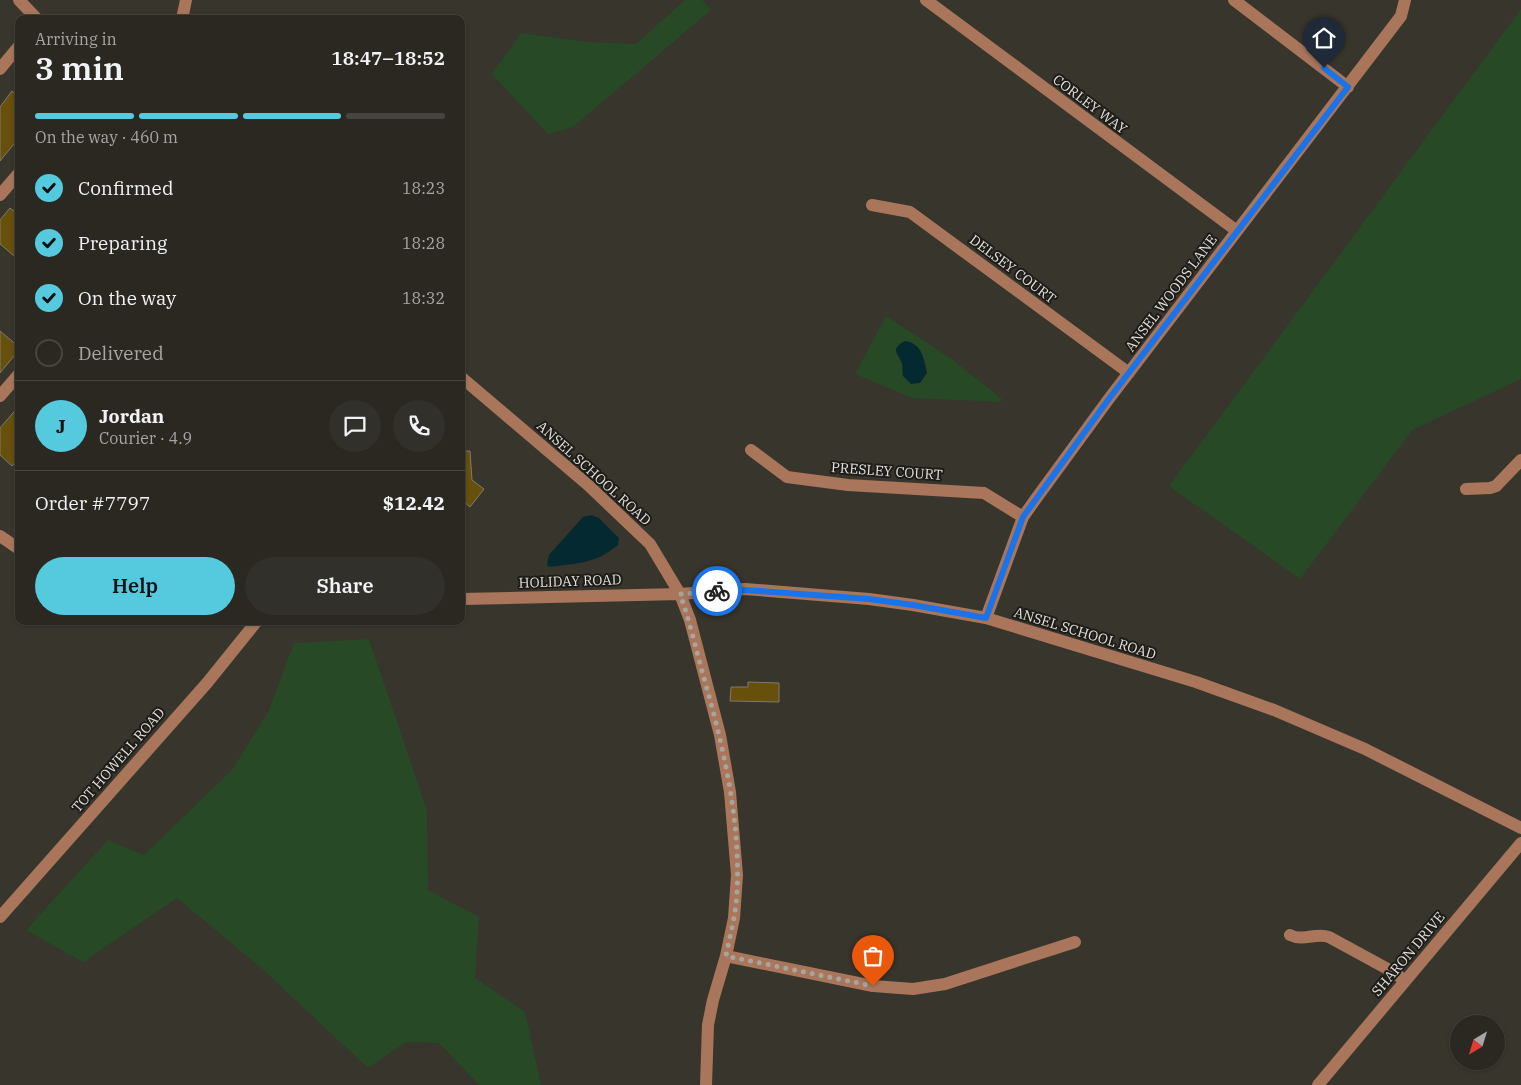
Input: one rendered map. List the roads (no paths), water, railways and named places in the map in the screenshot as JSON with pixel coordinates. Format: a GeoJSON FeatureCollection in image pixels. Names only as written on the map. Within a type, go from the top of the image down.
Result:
{"type":"FeatureCollection","features":[{"type":"Feature","properties":{"kind":"street"},"geometry":{"type":"LineString","coordinates":[[19,0],[33,15]]}},
{"type":"Feature","properties":{"kind":"street"},"geometry":{"type":"LineString","coordinates":[[183,15],[186,0]]}},
{"type":"Feature","properties":{"kind":"street","name":"CORLEY WAY"},"geometry":{"type":"LineString","coordinates":[[926,0],[1237,231]]}},
{"type":"Feature","properties":{"kind":"street"},"geometry":{"type":"LineString","coordinates":[[1234,0],[1348,87]]}},
{"type":"Feature","properties":{"kind":"street","name":"ANSEL WOODS LANE"},"geometry":{"type":"LineString","coordinates":[[986,618],[1023,517],[1129,373],[1401,16],[1405,0]]}},
{"type":"Feature","properties":{"kind":"street"},"geometry":{"type":"LineString","coordinates":[[0,68],[15,51]]}},
{"type":"Feature","properties":{"kind":"street"},"geometry":{"type":"LineString","coordinates":[[0,195],[15,179]]}},
{"type":"Feature","properties":{"kind":"street","name":"DELSEY COURT"},"geometry":{"type":"LineString","coordinates":[[872,205],[910,212],[1129,373]]}},
{"type":"Feature","properties":{"kind":"street"},"geometry":{"type":"LineString","coordinates":[[0,396],[15,379]]}},
{"type":"Feature","properties":{"kind":"street","name":"ANSEL SCHOOL ROAD"},"geometry":{"type":"LineString","coordinates":[[465,380],[588,484],[650,544],[680,594],[745,590],[850,598],[913,605],[986,618],[1196,682],[1274,710],[1365,749],[1521,828]]}},
{"type":"Feature","properties":{"kind":"street","name":"PRESLEY COURT"},"geometry":{"type":"LineString","coordinates":[[751,450],[787,477],[848,484],[984,493],[1023,517]]}},
{"type":"Feature","properties":{"kind":"street"},"geometry":{"type":"LineString","coordinates":[[1466,489],[1496,486],[1521,460]]}},
{"type":"Feature","properties":{"kind":"street"},"geometry":{"type":"LineString","coordinates":[[0,536],[15,547]]}},
{"type":"Feature","properties":{"kind":"street"},"geometry":{"type":"LineString","coordinates":[[680,594],[690,620],[720,735],[730,792],[737,875],[734,918],[708,1025],[706,1085]]}},
{"type":"Feature","properties":{"kind":"street","name":"HOLIDAY ROAD"},"geometry":{"type":"LineString","coordinates":[[465,599],[680,594]]}},
{"type":"Feature","properties":{"kind":"street","name":"TOT HOWELL ROAD"},"geometry":{"type":"LineString","coordinates":[[0,917],[207,683],[254,625]]}},
{"type":"Feature","properties":{"kind":"street","name":"SHARON DRIVE"},"geometry":{"type":"LineString","coordinates":[[1318,1085],[1521,843]]}},
{"type":"Feature","properties":{"kind":"street"},"geometry":{"type":"LineString","coordinates":[[1290,935],[1304,938],[1318,934],[1330,937],[1395,973],[1405,981]]}},
{"type":"Feature","properties":{"kind":"street"},"geometry":{"type":"LineString","coordinates":[[726,956],[873,986],[913,989],[945,984],[1075,942]]}},
{"type":"Feature","properties":{"kind":"water"},"geometry":{"type":"Polygon","coordinates":[[[905,341],[911,342],[919,348],[923,357],[927,373],[920,383],[911,384],[903,376],[902,364],[896,350],[905,341]]]}},
{"type":"Feature","properties":{"kind":"water"},"geometry":{"type":"Polygon","coordinates":[[[591,515],[599,518],[619,538],[618,545],[602,556],[586,562],[550,567],[547,565],[549,555],[583,517],[591,515]]]}}]}
